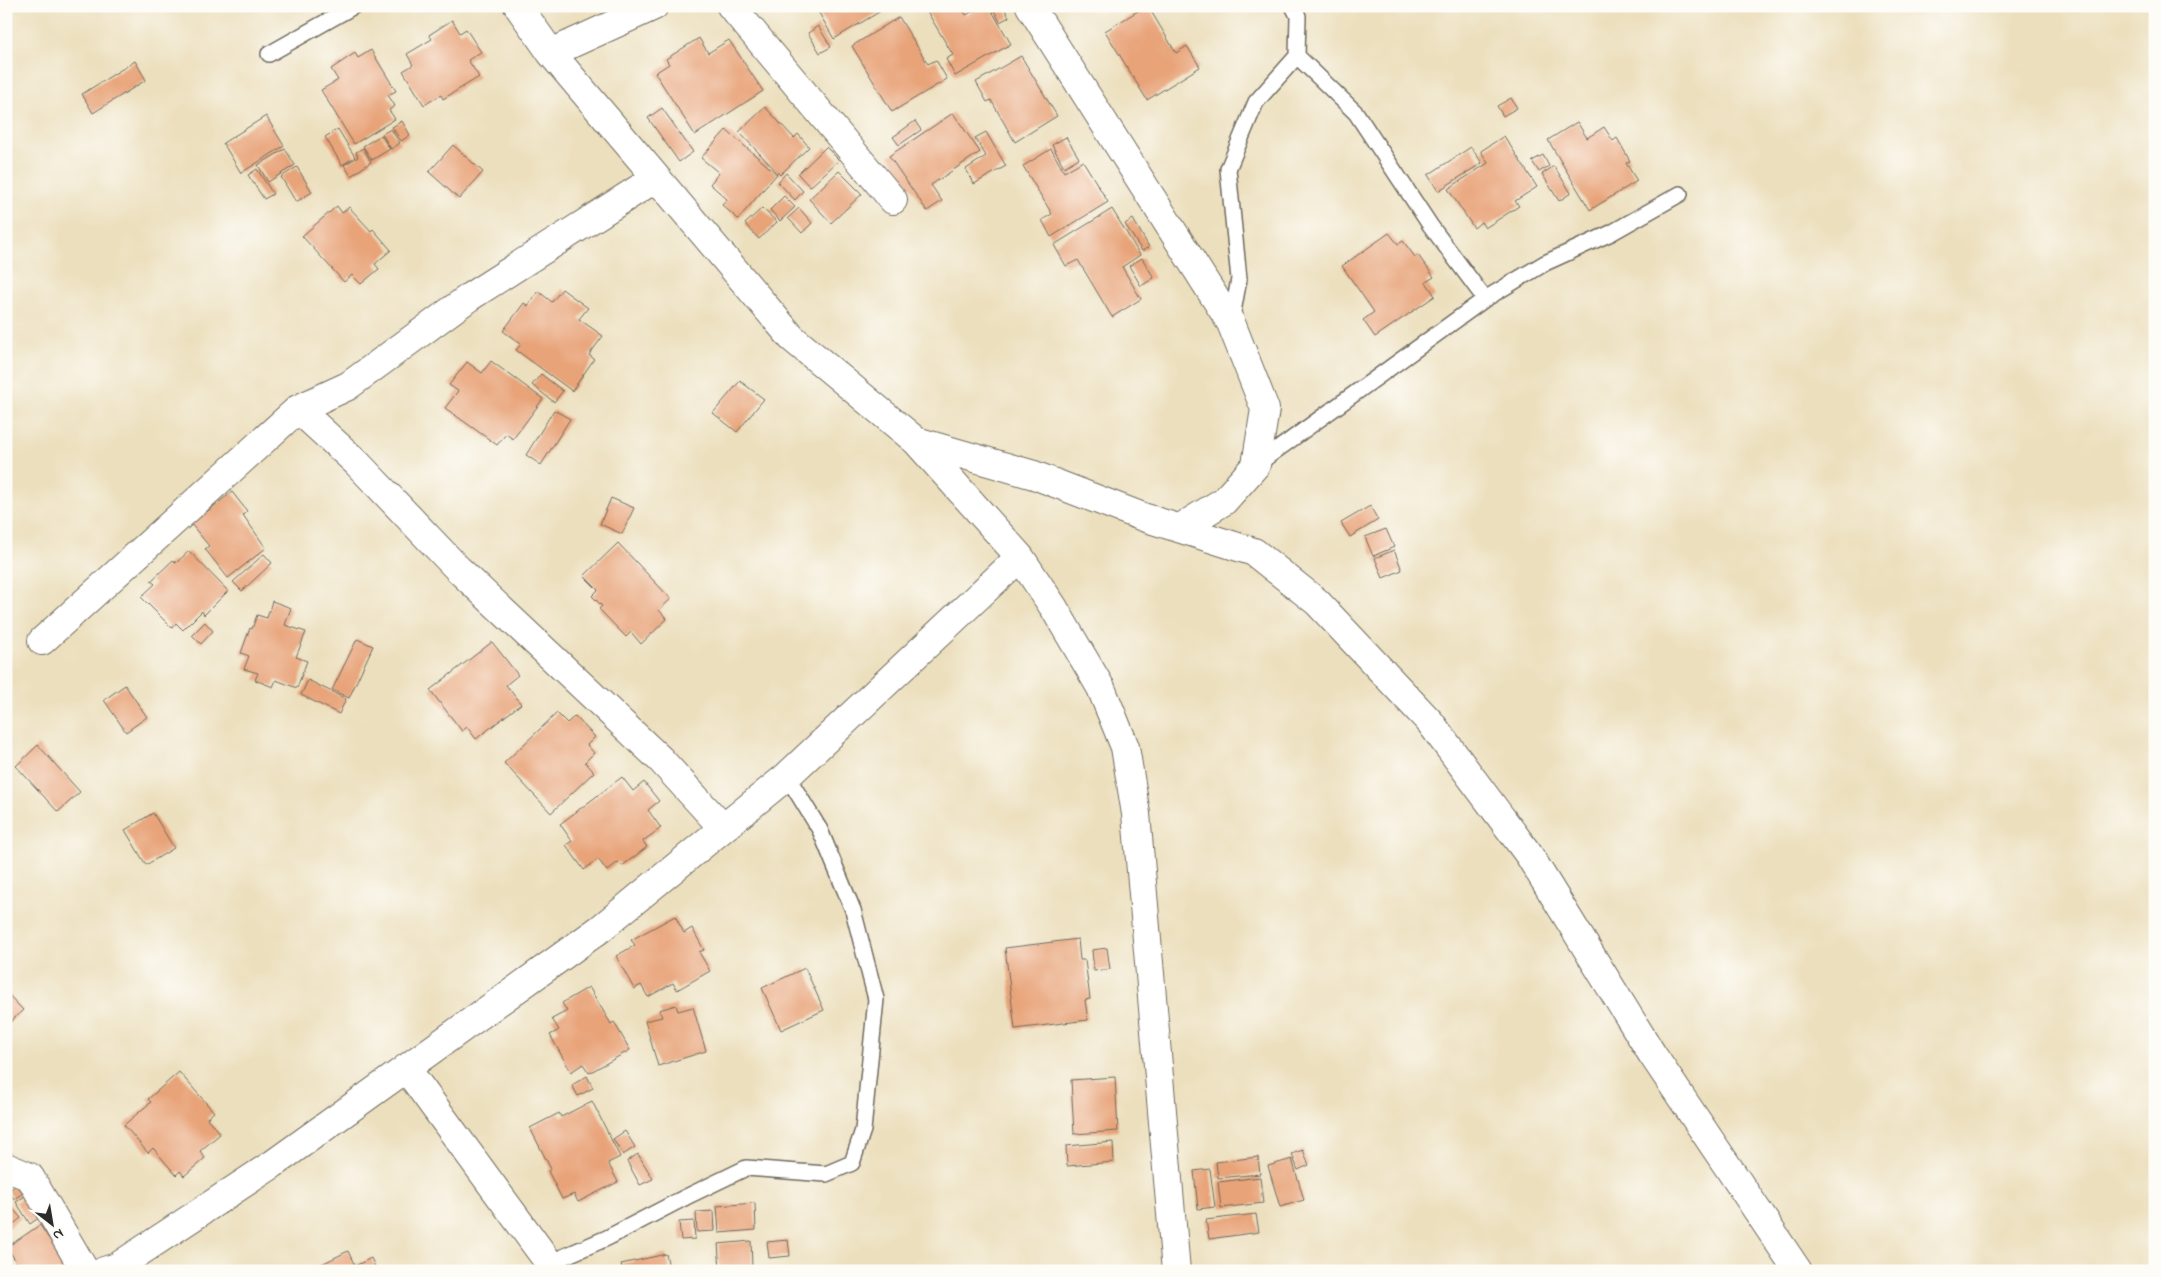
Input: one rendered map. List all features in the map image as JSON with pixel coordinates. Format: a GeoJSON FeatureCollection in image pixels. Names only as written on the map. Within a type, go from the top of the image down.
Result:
{"type":"FeatureCollection","features":[{"type":"Feature","properties":{"kind":"street"},"geometry":{"type":"LineString","coordinates":[[518,6],[551,53],[792,338],[916,441],[1020,557],[1054,608],[1102,688],[1125,747],[1136,814],[1176,1271]]}},
{"type":"Feature","properties":{"kind":"street"},"geometry":{"type":"LineString","coordinates":[[551,53],[654,6]]}},
{"type":"Feature","properties":{"kind":"street"},"geometry":{"type":"LineString","coordinates":[[731,6],[894,200]]}},
{"type":"Feature","properties":{"kind":"street"},"geometry":{"type":"LineString","coordinates":[[1030,6],[1231,323],[1265,409],[1256,465],[1224,501],[1180,528]]}},
{"type":"Feature","properties":{"kind":"street"},"geometry":{"type":"LineString","coordinates":[[42,641],[298,409],[348,386],[471,296],[656,178]]}},
{"type":"Feature","properties":{"kind":"street"},"geometry":{"type":"LineString","coordinates":[[298,409],[357,463],[458,568],[660,760],[723,828]]}},
{"type":"Feature","properties":{"kind":"street"},"geometry":{"type":"LineString","coordinates":[[916,441],[1034,475],[1143,517],[1254,552],[1317,602],[1430,722],[1529,855],[1652,1054],[1798,1271]]}},
{"type":"Feature","properties":{"kind":"street"},"geometry":{"type":"LineString","coordinates":[[113,1269],[273,1164],[600,929],[787,776],[1020,557]]}},
{"type":"Feature","properties":{"kind":"street"},"geometry":{"type":"LineString","coordinates":[[406,1068],[552,1267]]}},
{"type":"Feature","properties":{"kind":"street"},"geometry":{"type":"LineString","coordinates":[[6,1167],[30,1177],[85,1271]]}},
{"type":"Feature","properties":{"kind":"lane"},"geometry":{"type":"LineString","coordinates":[[269,54],[354,6]]}},
{"type":"Feature","properties":{"kind":"lane"},"geometry":{"type":"LineString","coordinates":[[1231,323],[1239,279],[1228,169],[1256,102],[1298,56],[1298,16],[1293,6]]}},
{"type":"Feature","properties":{"kind":"lane"},"geometry":{"type":"LineString","coordinates":[[1298,56],[1356,113],[1430,225],[1485,299]]}},
{"type":"Feature","properties":{"kind":"lane"},"geometry":{"type":"LineString","coordinates":[[1256,465],[1485,299],[1545,263],[1610,233],[1680,194]]}},
{"type":"Feature","properties":{"kind":"lane"},"geometry":{"type":"LineString","coordinates":[[552,1267],[746,1168],[826,1174],[852,1163],[863,1130],[876,999],[853,910],[820,830],[787,776]]}},
{"type":"Feature","properties":{"kind":"building"},"geometry":{"type":"Polygon","coordinates":[[[815,6],[889,6],[834,39],[815,6]]]}},
{"type":"Feature","properties":{"kind":"building"},"geometry":{"type":"Polygon","coordinates":[[[928,6],[961,6],[966,15],[982,6],[989,6],[1011,44],[955,76],[946,59],[953,55],[925,8],[928,6]]]}},
{"type":"Feature","properties":{"kind":"building"},"geometry":{"type":"Polygon","coordinates":[[[992,6],[1003,6],[1009,17],[1000,22],[992,6]]]}},
{"type":"Feature","properties":{"kind":"building"},"geometry":{"type":"Polygon","coordinates":[[[1148,6],[1176,53],[1187,46],[1200,67],[1147,100],[1105,31],[1148,6]]]}},
{"type":"Feature","properties":{"kind":"building"},"geometry":{"type":"Polygon","coordinates":[[[899,17],[928,64],[936,60],[947,79],[892,112],[852,46],[899,17]]]}},
{"type":"Feature","properties":{"kind":"building"},"geometry":{"type":"Polygon","coordinates":[[[452,20],[460,33],[466,29],[481,52],[468,60],[479,77],[443,99],[441,95],[424,105],[403,71],[413,65],[407,54],[432,39],[429,35],[452,20]]]}},
{"type":"Feature","properties":{"kind":"building"},"geometry":{"type":"Polygon","coordinates":[[[818,26],[831,47],[820,53],[808,33],[818,26]]]}},
{"type":"Feature","properties":{"kind":"building"},"geometry":{"type":"Polygon","coordinates":[[[699,38],[708,53],[729,40],[763,91],[695,135],[655,73],[669,64],[666,59],[699,38]]]}},
{"type":"Feature","properties":{"kind":"building"},"geometry":{"type":"Polygon","coordinates":[[[371,50],[396,91],[388,95],[395,106],[389,110],[395,119],[354,144],[321,90],[338,80],[331,69],[355,53],[358,58],[371,50]]]}},
{"type":"Feature","properties":{"kind":"building"},"geometry":{"type":"Polygon","coordinates":[[[1021,56],[1057,116],[1015,142],[991,100],[987,102],[976,82],[1021,56]]]}},
{"type":"Feature","properties":{"kind":"building"},"geometry":{"type":"Polygon","coordinates":[[[135,61],[146,80],[93,113],[82,94],[135,61]]]}},
{"type":"Feature","properties":{"kind":"building"},"geometry":{"type":"Polygon","coordinates":[[[1511,98],[1517,108],[1503,116],[1497,106],[1511,98]]]}},
{"type":"Feature","properties":{"kind":"building"},"geometry":{"type":"Polygon","coordinates":[[[765,107],[794,138],[798,134],[809,147],[780,175],[739,132],[765,107]]]}},
{"type":"Feature","properties":{"kind":"building"},"geometry":{"type":"Polygon","coordinates":[[[662,108],[693,152],[679,162],[648,118],[662,108]]]}},
{"type":"Feature","properties":{"kind":"building"},"geometry":{"type":"Polygon","coordinates":[[[953,113],[980,152],[931,185],[942,201],[927,211],[889,156],[953,113]]]}},
{"type":"Feature","properties":{"kind":"building"},"geometry":{"type":"Polygon","coordinates":[[[266,116],[284,146],[241,173],[223,143],[266,116]]]}},
{"type":"Feature","properties":{"kind":"building"},"geometry":{"type":"Polygon","coordinates":[[[402,121],[410,135],[401,141],[392,127],[402,121]]]}},
{"type":"Feature","properties":{"kind":"building"},"geometry":{"type":"Polygon","coordinates":[[[915,121],[921,130],[899,145],[893,137],[915,121]]]}},
{"type":"Feature","properties":{"kind":"building"},"geometry":{"type":"Polygon","coordinates":[[[1577,122],[1587,138],[1604,127],[1613,141],[1617,138],[1630,161],[1626,163],[1637,181],[1590,210],[1548,140],[1577,122]]]}},
{"type":"Feature","properties":{"kind":"building"},"geometry":{"type":"Polygon","coordinates":[[[338,129],[355,157],[342,165],[325,137],[338,129]]]}},
{"type":"Feature","properties":{"kind":"building"},"geometry":{"type":"Polygon","coordinates":[[[391,129],[400,143],[391,149],[382,134],[391,129]]]}},
{"type":"Feature","properties":{"kind":"building"},"geometry":{"type":"Polygon","coordinates":[[[726,130],[777,174],[738,219],[722,205],[727,199],[710,184],[719,173],[701,158],[726,130]]]}},
{"type":"Feature","properties":{"kind":"building"},"geometry":{"type":"Polygon","coordinates":[[[986,132],[1006,166],[974,184],[966,169],[986,156],[975,138],[986,132]]]}},
{"type":"Feature","properties":{"kind":"building"},"geometry":{"type":"Polygon","coordinates":[[[381,135],[390,149],[372,160],[363,146],[381,135]]]}},
{"type":"Feature","properties":{"kind":"building"},"geometry":{"type":"Polygon","coordinates":[[[1504,136],[1537,187],[1515,201],[1519,206],[1485,228],[1481,222],[1474,228],[1448,189],[1488,163],[1481,151],[1504,136]]]}},
{"type":"Feature","properties":{"kind":"building"},"geometry":{"type":"Polygon","coordinates":[[[1066,137],[1079,158],[1064,167],[1052,145],[1066,137]]]}},
{"type":"Feature","properties":{"kind":"building"},"geometry":{"type":"Polygon","coordinates":[[[453,145],[483,172],[459,199],[429,172],[453,145]]]}},
{"type":"Feature","properties":{"kind":"building"},"geometry":{"type":"Polygon","coordinates":[[[826,147],[839,160],[810,187],[798,174],[826,147]]]}},
{"type":"Feature","properties":{"kind":"building"},"geometry":{"type":"Polygon","coordinates":[[[1471,147],[1482,163],[1438,191],[1428,175],[1471,147]]]}},
{"type":"Feature","properties":{"kind":"building"},"geometry":{"type":"Polygon","coordinates":[[[363,148],[371,162],[351,176],[344,165],[358,157],[356,152],[363,148]]]}},
{"type":"Feature","properties":{"kind":"building"},"geometry":{"type":"Polygon","coordinates":[[[285,149],[295,165],[268,182],[258,165],[285,149]]]}},
{"type":"Feature","properties":{"kind":"building"},"geometry":{"type":"Polygon","coordinates":[[[1051,149],[1064,172],[1083,161],[1108,202],[1051,237],[1042,220],[1052,214],[1023,166],[1051,149]]]}},
{"type":"Feature","properties":{"kind":"building"},"geometry":{"type":"Polygon","coordinates":[[[1543,155],[1549,166],[1539,172],[1532,161],[1543,155]]]}},
{"type":"Feature","properties":{"kind":"building"},"geometry":{"type":"Polygon","coordinates":[[[1554,166],[1571,193],[1559,201],[1542,174],[1554,166]]]}},
{"type":"Feature","properties":{"kind":"building"},"geometry":{"type":"Polygon","coordinates":[[[297,167],[312,192],[296,202],[281,177],[297,167]]]}},
{"type":"Feature","properties":{"kind":"building"},"geometry":{"type":"Polygon","coordinates":[[[257,169],[273,194],[264,199],[248,175],[257,169]]]}},
{"type":"Feature","properties":{"kind":"building"},"geometry":{"type":"Polygon","coordinates":[[[839,171],[862,194],[831,223],[809,199],[839,171]]]}},
{"type":"Feature","properties":{"kind":"building"},"geometry":{"type":"Polygon","coordinates":[[[786,173],[803,191],[795,200],[778,182],[786,173]]]}},
{"type":"Feature","properties":{"kind":"building"},"geometry":{"type":"Polygon","coordinates":[[[784,196],[795,207],[780,221],[770,210],[784,196]]]}},
{"type":"Feature","properties":{"kind":"building"},"geometry":{"type":"Polygon","coordinates":[[[337,206],[342,213],[349,207],[371,231],[373,229],[391,250],[375,264],[379,269],[361,284],[352,275],[344,282],[302,236],[337,206]]]}},
{"type":"Feature","properties":{"kind":"building"},"geometry":{"type":"Polygon","coordinates":[[[762,208],[777,222],[759,239],[745,224],[762,208]]]}},
{"type":"Feature","properties":{"kind":"building"},"geometry":{"type":"Polygon","coordinates":[[[799,208],[812,223],[802,233],[788,218],[799,208]]]}},
{"type":"Feature","properties":{"kind":"building"},"geometry":{"type":"Polygon","coordinates":[[[1112,209],[1140,255],[1122,267],[1141,299],[1112,317],[1078,260],[1066,266],[1054,245],[1112,209]]]}},
{"type":"Feature","properties":{"kind":"building"},"geometry":{"type":"Polygon","coordinates":[[[1133,219],[1149,247],[1142,251],[1125,224],[1133,219]]]}},
{"type":"Feature","properties":{"kind":"building"},"geometry":{"type":"Polygon","coordinates":[[[1389,233],[1398,244],[1403,241],[1415,257],[1418,255],[1434,277],[1426,282],[1435,296],[1375,337],[1363,320],[1374,312],[1342,266],[1389,233]]]}},
{"type":"Feature","properties":{"kind":"building"},"geometry":{"type":"Polygon","coordinates":[[[1142,258],[1154,278],[1141,286],[1129,266],[1142,258]]]}},
{"type":"Feature","properties":{"kind":"building"},"geometry":{"type":"Polygon","coordinates":[[[562,289],[588,308],[579,319],[603,336],[589,355],[594,359],[572,391],[516,350],[521,344],[503,331],[524,303],[528,306],[538,291],[552,302],[562,289]]]}},
{"type":"Feature","properties":{"kind":"building"},"geometry":{"type":"Polygon","coordinates":[[[491,361],[543,399],[513,439],[506,434],[497,445],[445,408],[458,391],[449,385],[467,362],[482,373],[491,361]]]}},
{"type":"Feature","properties":{"kind":"building"},"geometry":{"type":"Polygon","coordinates":[[[541,374],[563,391],[554,402],[532,385],[541,374]]]}},
{"type":"Feature","properties":{"kind":"building"},"geometry":{"type":"Polygon","coordinates":[[[740,381],[764,399],[737,432],[713,413],[740,381]]]}},
{"type":"Feature","properties":{"kind":"building"},"geometry":{"type":"Polygon","coordinates":[[[554,410],[570,419],[541,465],[526,455],[554,410]]]}},
{"type":"Feature","properties":{"kind":"building"},"geometry":{"type":"Polygon","coordinates":[[[232,492],[247,511],[243,515],[266,548],[228,578],[205,549],[209,546],[191,524],[232,492]]]}},
{"type":"Feature","properties":{"kind":"building"},"geometry":{"type":"Polygon","coordinates":[[[611,498],[634,508],[622,534],[600,524],[611,498]]]}},
{"type":"Feature","properties":{"kind":"building"},"geometry":{"type":"Polygon","coordinates":[[[1370,506],[1378,520],[1350,537],[1341,523],[1370,506]]]}},
{"type":"Feature","properties":{"kind":"building"},"geometry":{"type":"Polygon","coordinates":[[[1386,529],[1394,547],[1373,556],[1365,537],[1386,529]]]}},
{"type":"Feature","properties":{"kind":"building"},"geometry":{"type":"Polygon","coordinates":[[[618,543],[671,599],[659,610],[667,619],[641,644],[631,632],[626,637],[599,609],[602,606],[592,596],[598,590],[584,576],[618,543]]]}},
{"type":"Feature","properties":{"kind":"building"},"geometry":{"type":"Polygon","coordinates":[[[1394,550],[1402,570],[1383,578],[1375,558],[1394,550]]]}},
{"type":"Feature","properties":{"kind":"building"},"geometry":{"type":"Polygon","coordinates":[[[189,551],[228,591],[204,615],[202,611],[183,630],[176,623],[172,628],[141,597],[155,584],[151,581],[173,560],[176,563],[189,551]]]}},
{"type":"Feature","properties":{"kind":"building"},"geometry":{"type":"Polygon","coordinates":[[[264,554],[272,563],[242,591],[233,582],[264,554]]]}},
{"type":"Feature","properties":{"kind":"building"},"geometry":{"type":"Polygon","coordinates":[[[272,601],[291,608],[285,625],[306,632],[296,657],[307,661],[297,688],[276,680],[273,687],[255,680],[258,673],[244,669],[249,656],[241,653],[250,628],[252,629],[257,615],[267,618],[272,601]]]}},
{"type":"Feature","properties":{"kind":"building"},"geometry":{"type":"Polygon","coordinates":[[[205,622],[213,631],[201,644],[192,635],[205,622]]]}},
{"type":"Feature","properties":{"kind":"building"},"geometry":{"type":"Polygon","coordinates":[[[357,639],[373,646],[349,698],[332,690],[357,639]]]}},
{"type":"Feature","properties":{"kind":"building"},"geometry":{"type":"Polygon","coordinates":[[[492,642],[518,675],[506,685],[521,704],[476,739],[467,727],[462,731],[430,690],[492,642]]]}},
{"type":"Feature","properties":{"kind":"building"},"geometry":{"type":"Polygon","coordinates":[[[308,680],[346,699],[339,714],[301,695],[308,680]]]}},
{"type":"Feature","properties":{"kind":"building"},"geometry":{"type":"Polygon","coordinates":[[[125,685],[147,717],[126,732],[104,700],[125,685]]]}},
{"type":"Feature","properties":{"kind":"building"},"geometry":{"type":"Polygon","coordinates":[[[557,713],[567,723],[575,716],[595,737],[587,745],[594,753],[585,762],[594,772],[551,813],[504,763],[557,713]]]}},
{"type":"Feature","properties":{"kind":"building"},"geometry":{"type":"Polygon","coordinates":[[[38,745],[80,792],[58,812],[16,766],[38,745]]]}},
{"type":"Feature","properties":{"kind":"building"},"geometry":{"type":"Polygon","coordinates":[[[622,777],[633,791],[644,782],[659,801],[648,810],[661,828],[643,841],[647,847],[622,866],[618,862],[607,871],[598,859],[584,870],[566,845],[572,841],[560,824],[622,777]]]}},
{"type":"Feature","properties":{"kind":"building"},"geometry":{"type":"Polygon","coordinates":[[[153,813],[174,848],[146,865],[125,830],[153,813]]]}},
{"type":"Feature","properties":{"kind":"building"},"geometry":{"type":"Polygon","coordinates":[[[675,916],[684,933],[692,928],[704,950],[699,952],[710,971],[677,990],[673,983],[648,997],[641,985],[634,989],[616,956],[635,945],[631,940],[675,916]]]}},
{"type":"Feature","properties":{"kind":"building"},"geometry":{"type":"Polygon","coordinates":[[[1078,939],[1080,960],[1085,960],[1090,999],[1085,1000],[1088,1020],[1015,1029],[1005,948],[1078,939]]]}},
{"type":"Feature","properties":{"kind":"building"},"geometry":{"type":"Polygon","coordinates":[[[1107,948],[1110,969],[1094,971],[1092,950],[1107,948]]]}},
{"type":"Feature","properties":{"kind":"building"},"geometry":{"type":"Polygon","coordinates":[[[805,968],[824,1010],[781,1030],[762,988],[805,968]]]}},
{"type":"Feature","properties":{"kind":"building"},"geometry":{"type":"Polygon","coordinates":[[[589,987],[611,1024],[614,1022],[630,1050],[589,1073],[583,1064],[571,1072],[550,1035],[559,1030],[552,1019],[567,1011],[562,1003],[589,987]]]}},
{"type":"Feature","properties":{"kind":"building"},"geometry":{"type":"Polygon","coordinates":[[[6,992],[23,1010],[6,1026],[6,992]]]}},
{"type":"Feature","properties":{"kind":"building"},"geometry":{"type":"Polygon","coordinates":[[[676,1005],[678,1011],[693,1007],[706,1051],[658,1066],[645,1021],[662,1017],[659,1010],[676,1005]]]}},
{"type":"Feature","properties":{"kind":"building"},"geometry":{"type":"Polygon","coordinates":[[[179,1072],[214,1112],[207,1118],[220,1134],[200,1151],[205,1158],[184,1176],[180,1171],[176,1175],[153,1148],[148,1153],[124,1125],[151,1102],[148,1099],[179,1072]]]}},
{"type":"Feature","properties":{"kind":"building"},"geometry":{"type":"Polygon","coordinates":[[[587,1076],[593,1088],[578,1096],[572,1085],[587,1076]]]}},
{"type":"Feature","properties":{"kind":"building"},"geometry":{"type":"Polygon","coordinates":[[[1115,1077],[1118,1131],[1074,1134],[1071,1080],[1115,1077]]]}},
{"type":"Feature","properties":{"kind":"building"},"geometry":{"type":"Polygon","coordinates":[[[592,1101],[620,1157],[608,1163],[618,1182],[578,1202],[574,1194],[562,1199],[548,1171],[551,1169],[530,1128],[559,1113],[561,1117],[592,1101]]]}},
{"type":"Feature","properties":{"kind":"building"},"geometry":{"type":"Polygon","coordinates":[[[625,1131],[635,1147],[623,1155],[613,1139],[625,1131]]]}},
{"type":"Feature","properties":{"kind":"building"},"geometry":{"type":"Polygon","coordinates":[[[1113,1142],[1114,1162],[1067,1166],[1066,1146],[1113,1142]]]}},
{"type":"Feature","properties":{"kind":"building"},"geometry":{"type":"Polygon","coordinates":[[[1303,1150],[1309,1165],[1298,1170],[1292,1154],[1303,1150]]]}},
{"type":"Feature","properties":{"kind":"building"},"geometry":{"type":"Polygon","coordinates":[[[638,1154],[653,1179],[640,1185],[627,1161],[638,1154]]]}},
{"type":"Feature","properties":{"kind":"building"},"geometry":{"type":"Polygon","coordinates":[[[1258,1157],[1260,1174],[1218,1178],[1216,1162],[1258,1157]]]}},
{"type":"Feature","properties":{"kind":"building"},"geometry":{"type":"Polygon","coordinates":[[[1292,1159],[1304,1200],[1280,1207],[1268,1166],[1292,1159]]]}},
{"type":"Feature","properties":{"kind":"building"},"geometry":{"type":"Polygon","coordinates":[[[1210,1169],[1215,1207],[1198,1209],[1194,1171],[1210,1169]]]}},
{"type":"Feature","properties":{"kind":"building"},"geometry":{"type":"Polygon","coordinates":[[[1260,1177],[1263,1203],[1221,1208],[1218,1182],[1260,1177]]]}},
{"type":"Feature","properties":{"kind":"building"},"geometry":{"type":"Polygon","coordinates":[[[17,1185],[23,1193],[14,1199],[8,1191],[17,1185]]]}},
{"type":"Feature","properties":{"kind":"building"},"geometry":{"type":"Polygon","coordinates":[[[25,1196],[40,1217],[30,1224],[16,1202],[25,1196]]]}},
{"type":"Feature","properties":{"kind":"building"},"geometry":{"type":"Polygon","coordinates":[[[6,1201],[21,1218],[6,1230],[6,1201]]]}},
{"type":"Feature","properties":{"kind":"building"},"geometry":{"type":"Polygon","coordinates":[[[755,1203],[756,1230],[719,1233],[717,1206],[755,1203]]]}},
{"type":"Feature","properties":{"kind":"building"},"geometry":{"type":"Polygon","coordinates":[[[714,1211],[715,1231],[697,1232],[696,1212],[714,1211]]]}},
{"type":"Feature","properties":{"kind":"building"},"geometry":{"type":"Polygon","coordinates":[[[1256,1214],[1259,1232],[1209,1239],[1206,1220],[1256,1214]]]}},
{"type":"Feature","properties":{"kind":"building"},"geometry":{"type":"Polygon","coordinates":[[[694,1221],[695,1239],[681,1240],[679,1222],[694,1221]]]}},
{"type":"Feature","properties":{"kind":"building"},"geometry":{"type":"Polygon","coordinates":[[[40,1225],[70,1271],[22,1271],[7,1247],[40,1225]]]}},
{"type":"Feature","properties":{"kind":"building"},"geometry":{"type":"Polygon","coordinates":[[[788,1240],[790,1256],[769,1258],[767,1242],[788,1240]]]}},
{"type":"Feature","properties":{"kind":"building"},"geometry":{"type":"Polygon","coordinates":[[[751,1241],[752,1266],[720,1269],[718,1244],[751,1241]]]}},
{"type":"Feature","properties":{"kind":"building"},"geometry":{"type":"Polygon","coordinates":[[[348,1251],[355,1266],[371,1258],[377,1271],[308,1271],[348,1251]]]}},
{"type":"Feature","properties":{"kind":"building"},"geometry":{"type":"Polygon","coordinates":[[[666,1254],[670,1271],[623,1271],[621,1264],[666,1254]]]}}]}
